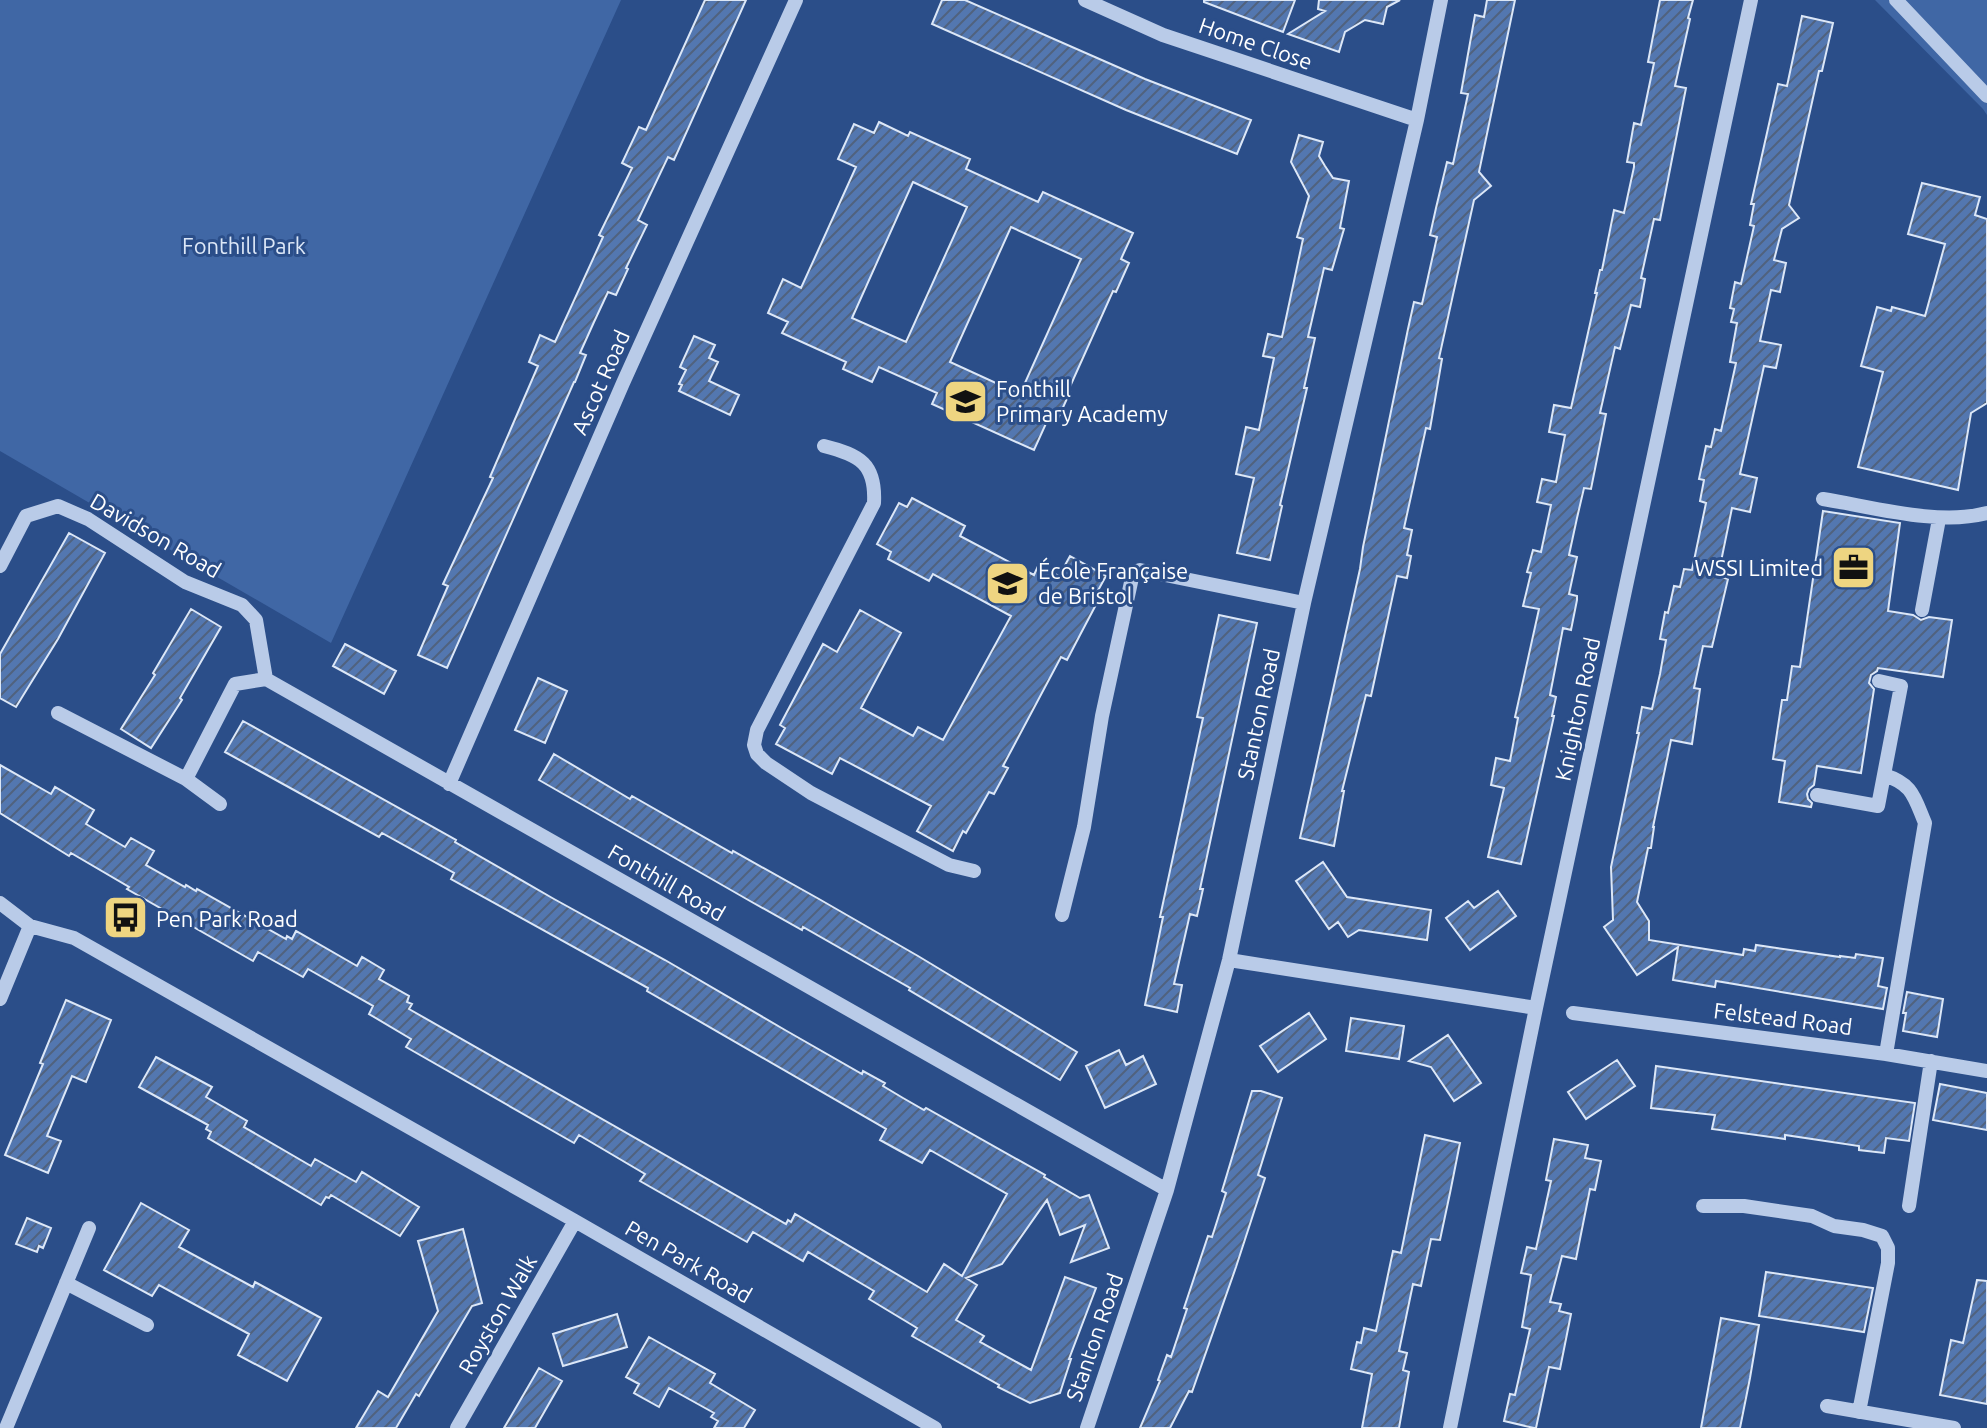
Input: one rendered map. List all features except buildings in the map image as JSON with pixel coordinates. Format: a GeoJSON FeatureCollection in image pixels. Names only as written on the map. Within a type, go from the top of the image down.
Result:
{"type":"FeatureCollection","features":[{"type":"Feature","properties":{"kind":"street","name":"Ascot Road"},"geometry":{"type":"LineString","coordinates":[[449,784],[623,383],[796,0]]}},
{"type":"Feature","properties":{"kind":"street","name":"Home Close"},"geometry":{"type":"LineString","coordinates":[[1085,0],[1163,35],[1417,120]]}},
{"type":"Feature","properties":{"kind":"street","name":"Stanton Road"},"geometry":{"type":"LineString","coordinates":[[1087,1428],[1167,1190],[1229,960],[1304,603],[1417,120],[1441,0]]}},
{"type":"Feature","properties":{"kind":"street","name":"Knighton Road"},"geometry":{"type":"LineString","coordinates":[[1450,1428],[1536,1008],[1751,0]]}},
{"type":"Feature","properties":{"kind":"street"},"geometry":{"type":"LineString","coordinates":[[1896,0],[1987,96]]}},
{"type":"Feature","properties":{"kind":"street"},"geometry":{"type":"LineString","coordinates":[[824,446],[847,452],[869,469],[875,486],[874,503],[757,730],[754,745],[757,754],[811,793],[949,865],[974,871]]}},
{"type":"Feature","properties":{"kind":"street"},"geometry":{"type":"LineString","coordinates":[[1823,499],[1939,519],[1971,518],[1987,513]]}},
{"type":"Feature","properties":{"kind":"street","name":"Davidson Road"},"geometry":{"type":"LineString","coordinates":[[0,566],[26,516],[58,506],[88,519],[185,582],[242,605],[256,620],[266,679]]}},
{"type":"Feature","properties":{"kind":"street"},"geometry":{"type":"LineString","coordinates":[[1922,610],[1939,519]]}},
{"type":"Feature","properties":{"kind":"street"},"geometry":{"type":"LineString","coordinates":[[1062,915],[1084,827],[1102,716],[1133,573],[1140,570],[1304,603]]}},
{"type":"Feature","properties":{"kind":"street","name":"Fonthill Road"},"geometry":{"type":"LineString","coordinates":[[266,679],[1167,1190]]}},
{"type":"Feature","properties":{"kind":"street"},"geometry":{"type":"LineString","coordinates":[[186,779],[235,684],[266,679]]}},
{"type":"Feature","properties":{"kind":"street"},"geometry":{"type":"LineString","coordinates":[[1817,795],[1878,806],[1901,686],[1879,681]]}},
{"type":"Feature","properties":{"kind":"street"},"geometry":{"type":"LineString","coordinates":[[58,713],[186,779],[220,804]]}},
{"type":"Feature","properties":{"kind":"street"},"geometry":{"type":"LineString","coordinates":[[1884,775],[1901,780],[1913,794],[1925,823],[1886,1054]]}},
{"type":"Feature","properties":{"kind":"street","name":"Pen Park Road"},"geometry":{"type":"LineString","coordinates":[[0,903],[30,926],[74,938],[935,1428]]}},
{"type":"Feature","properties":{"kind":"street"},"geometry":{"type":"LineString","coordinates":[[0,999],[30,926]]}},
{"type":"Feature","properties":{"kind":"street"},"geometry":{"type":"LineString","coordinates":[[1229,960],[1536,1008]]}},
{"type":"Feature","properties":{"kind":"street","name":"Felstead Road"},"geometry":{"type":"LineString","coordinates":[[1573,1013],[1886,1054],[1987,1071]]}},
{"type":"Feature","properties":{"kind":"street"},"geometry":{"type":"LineString","coordinates":[[1909,1206],[1931,1061]]}},
{"type":"Feature","properties":{"kind":"street"},"geometry":{"type":"LineString","coordinates":[[1703,1206],[1744,1206],[1812,1216],[1834,1226],[1882,1236],[1888,1248],[1888,1263],[1862,1418]]}},
{"type":"Feature","properties":{"kind":"street","name":"Royston Walk"},"geometry":{"type":"LineString","coordinates":[[457,1428],[575,1221]]}},
{"type":"Feature","properties":{"kind":"street"},"geometry":{"type":"LineString","coordinates":[[6,1428],[89,1228]]}},
{"type":"Feature","properties":{"kind":"street"},"geometry":{"type":"LineString","coordinates":[[66,1283],[147,1325]]}},
{"type":"Feature","properties":{"kind":"street"},"geometry":{"type":"LineString","coordinates":[[1827,1406],[1862,1418],[1954,1428]]}},
{"type":"Feature","properties":{"kind":"green space","name":"Fonthill Park"},"geometry":{"type":"Polygon","coordinates":[[[0,0],[621,0],[331,643],[0,451],[0,0]]]}},
{"type":"Feature","properties":{"kind":"green space"},"geometry":{"type":"Polygon","coordinates":[[[1875,0],[1987,0],[1987,115],[1983,109],[1875,0]]]}},
{"type":"Feature","properties":{"kind":"place","name":"Fonthill Primary Academy"},"geometry":{"type":"Point","coordinates":[965,401]}},
{"type":"Feature","properties":{"kind":"place","name":"WSSI Limited"},"geometry":{"type":"Point","coordinates":[1854,567]}},
{"type":"Feature","properties":{"kind":"place","name":"École Française de Bristol"},"geometry":{"type":"Point","coordinates":[1007,583]}},
{"type":"Feature","properties":{"kind":"place","name":"Pen Park Road"},"geometry":{"type":"Point","coordinates":[125,918]}}]}
